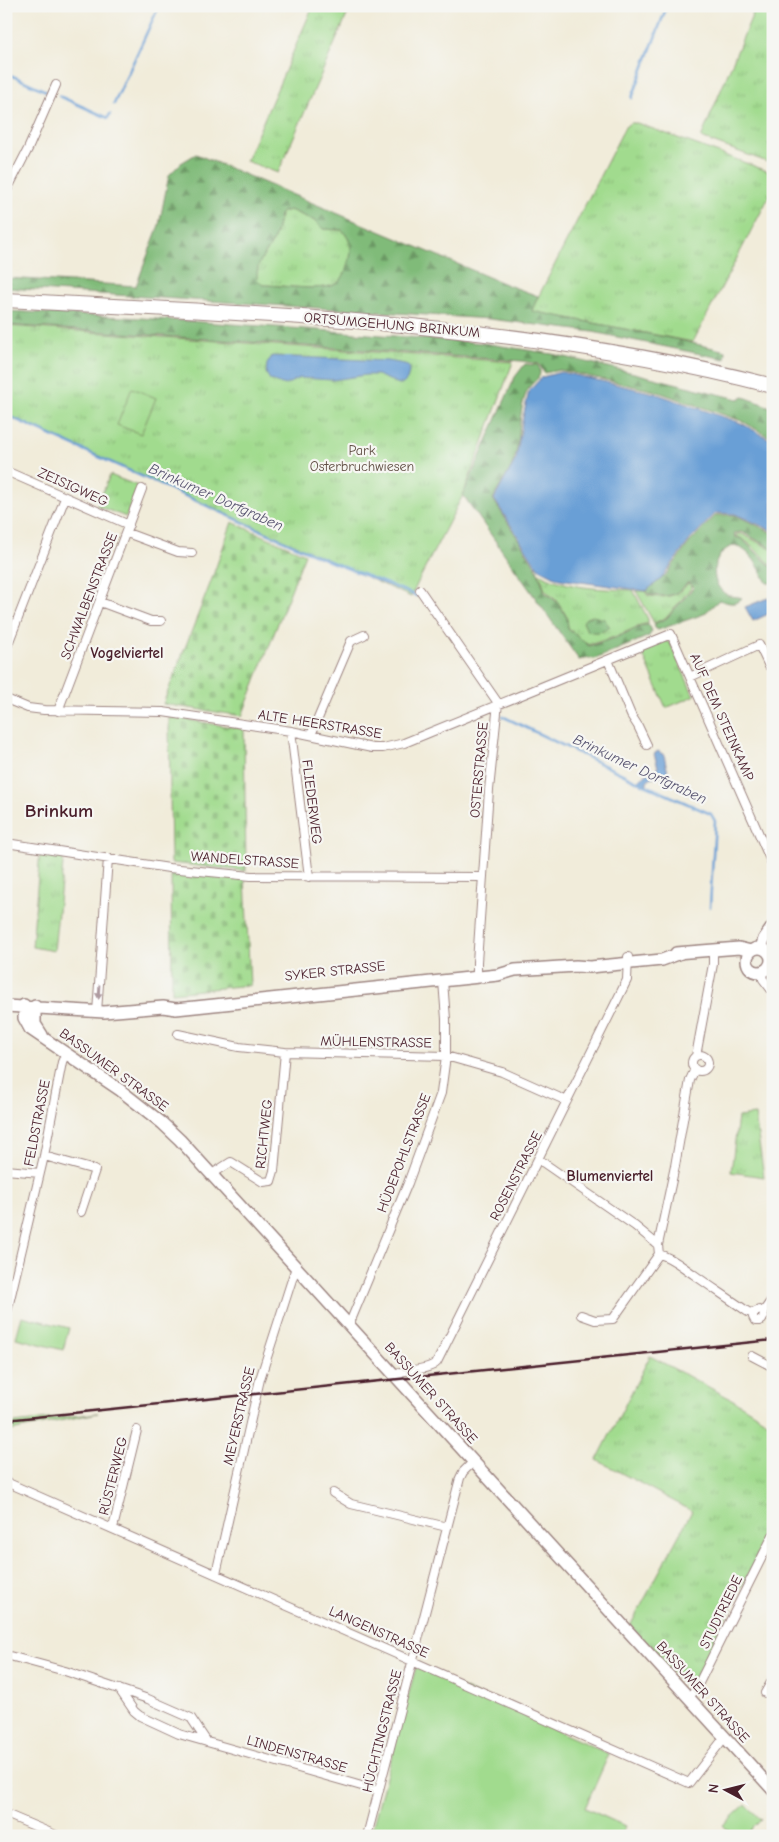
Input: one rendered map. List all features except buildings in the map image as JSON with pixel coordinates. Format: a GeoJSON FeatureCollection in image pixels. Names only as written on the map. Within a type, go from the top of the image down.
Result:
{"type":"FeatureCollection","features":[{"type":"Feature","properties":{"kind":"highway","name":"ORTSUMGEHUNG BRINKUM"},"geometry":{"type":"LineString","coordinates":[[6,300],[370,322],[435,328],[572,344],[664,361],[773,386]]}},
{"type":"Feature","properties":{"kind":"highway"},"geometry":{"type":"LineString","coordinates":[[730,375],[762,374],[773,376]]}},
{"type":"Feature","properties":{"kind":"highway"},"geometry":{"type":"LineString","coordinates":[[756,381],[773,393]]}},
{"type":"Feature","properties":{"kind":"street"},"geometry":{"type":"LineString","coordinates":[[6,192],[28,149],[56,85]]}},
{"type":"Feature","properties":{"kind":"street","name":"ZEISIGWEG"},"geometry":{"type":"LineString","coordinates":[[6,471],[178,552],[192,553]]}},
{"type":"Feature","properties":{"kind":"street","name":"SCHWALBENSTRASSE"},"geometry":{"type":"LineString","coordinates":[[58,711],[142,489]]}},
{"type":"Feature","properties":{"kind":"street"},"geometry":{"type":"LineString","coordinates":[[6,649],[65,498]]}},
{"type":"Feature","properties":{"kind":"street","name":"OSTERSTRASSE"},"geometry":{"type":"LineString","coordinates":[[420,590],[498,703],[489,790],[477,974]]}},
{"type":"Feature","properties":{"kind":"street"},"geometry":{"type":"LineString","coordinates":[[100,602],[151,621],[161,621]]}},
{"type":"Feature","properties":{"kind":"street","name":"ALTE HEERSTRASSE"},"geometry":{"type":"LineString","coordinates":[[6,700],[28,708],[58,711],[163,712],[290,731],[372,748],[384,748],[404,743],[498,703],[671,634]]}},
{"type":"Feature","properties":{"kind":"street","name":"AUF DEM STEINKAMP"},"geometry":{"type":"LineString","coordinates":[[671,634],[773,866]]}},
{"type":"Feature","properties":{"kind":"street"},"geometry":{"type":"LineString","coordinates":[[311,735],[351,642],[364,635]]}},
{"type":"Feature","properties":{"kind":"street"},"geometry":{"type":"LineString","coordinates":[[690,677],[759,645],[769,666],[773,669]]}},
{"type":"Feature","properties":{"kind":"street"},"geometry":{"type":"LineString","coordinates":[[608,660],[631,715],[647,744]]}},
{"type":"Feature","properties":{"kind":"street","name":"FLIEDERWEG"},"geometry":{"type":"LineString","coordinates":[[290,731],[310,877]]}},
{"type":"Feature","properties":{"kind":"street","name":"WANDELSTRASSE"},"geometry":{"type":"LineString","coordinates":[[6,843],[229,874],[310,877],[483,877]]}},
{"type":"Feature","properties":{"kind":"street"},"geometry":{"type":"LineString","coordinates":[[98,1012],[108,858]]}},
{"type":"Feature","properties":{"kind":"street"},"geometry":{"type":"LineString","coordinates":[[760,971],[769,965],[763,954],[764,939],[773,926]]}},
{"type":"Feature","properties":{"kind":"street"},"geometry":{"type":"LineString","coordinates":[[581,1315],[596,1320],[613,1319],[659,1254],[658,1245],[675,1166],[690,1080],[695,1069],[692,1062],[696,1056],[713,964],[713,950]]}},
{"type":"Feature","properties":{"kind":"street","name":"SYKER STRASSE"},"geometry":{"type":"LineString","coordinates":[[163,1007],[173,1002],[477,974],[498,975],[510,971],[576,966],[590,967],[628,960],[662,960],[681,953],[713,950],[763,954]]}},
{"type":"Feature","properties":{"kind":"street"},"geometry":{"type":"LineString","coordinates":[[760,971],[751,968],[763,954]]}},
{"type":"Feature","properties":{"kind":"street","name":"ROSENSTRASSE"},"geometry":{"type":"LineString","coordinates":[[393,1374],[404,1370],[429,1367],[437,1362],[627,980],[628,960]]}},
{"type":"Feature","properties":{"kind":"street"},"geometry":{"type":"LineString","coordinates":[[760,971],[762,979],[773,992]]}},
{"type":"Feature","properties":{"kind":"street","name":"SYKER STRASSE"},"geometry":{"type":"LineString","coordinates":[[6,1004],[98,1012],[163,1007],[176,1009],[443,981],[477,974]]}},
{"type":"Feature","properties":{"kind":"street","name":"HÜDEPOHLSTRASSE"},"geometry":{"type":"LineString","coordinates":[[349,1325],[435,1111],[440,1093],[446,1056],[446,1018],[443,981]]}},
{"type":"Feature","properties":{"kind":"street","name":"BASSUMER STRASSE"},"geometry":{"type":"LineString","coordinates":[[29,1006],[24,1018],[27,1026],[120,1090],[156,1118],[212,1174],[773,1790]]}},
{"type":"Feature","properties":{"kind":"street","name":"MÜHLENSTRASSE"},"geometry":{"type":"LineString","coordinates":[[178,1034],[239,1047],[284,1052],[446,1056],[502,1072],[567,1101]]}},
{"type":"Feature","properties":{"kind":"street","name":"RICHTWEG"},"geometry":{"type":"LineString","coordinates":[[212,1174],[231,1162],[263,1182],[271,1181],[274,1171],[284,1052]]}},
{"type":"Feature","properties":{"kind":"street","name":"FELDSTRASSE"},"geometry":{"type":"LineString","coordinates":[[6,1316],[10,1286],[40,1173],[62,1062],[66,1053]]}},
{"type":"Feature","properties":{"kind":"street"},"geometry":{"type":"LineString","coordinates":[[695,1069],[702,1070],[707,1064],[705,1057],[696,1056]]}},
{"type":"Feature","properties":{"kind":"street"},"geometry":{"type":"LineString","coordinates":[[44,1156],[94,1170],[81,1212]]}},
{"type":"Feature","properties":{"kind":"street"},"geometry":{"type":"LineString","coordinates":[[538,1159],[635,1226],[658,1245]]}},
{"type":"Feature","properties":{"kind":"street"},"geometry":{"type":"LineString","coordinates":[[6,1170],[40,1173]]}},
{"type":"Feature","properties":{"kind":"street"},"geometry":{"type":"LineString","coordinates":[[659,1254],[668,1256],[678,1262],[748,1312],[753,1313],[755,1320],[762,1320],[764,1316],[762,1312],[773,1298]]}},
{"type":"Feature","properties":{"kind":"street","name":"MEYERSTRASSE"},"geometry":{"type":"LineString","coordinates":[[216,1574],[259,1386],[296,1267]]}},
{"type":"Feature","properties":{"kind":"street"},"geometry":{"type":"LineString","coordinates":[[752,1356],[773,1367]]}},
{"type":"Feature","properties":{"kind":"street","name":"RÜSTERWEG"},"geometry":{"type":"LineString","coordinates":[[113,1528],[137,1430]]}},
{"type":"Feature","properties":{"kind":"street","name":"HÜCHTINGSTRASSE"},"geometry":{"type":"LineString","coordinates":[[367,1836],[460,1478],[462,1472],[473,1462]]}},
{"type":"Feature","properties":{"kind":"street","name":"LANGENSTRASSE"},"geometry":{"type":"LineString","coordinates":[[6,1482],[689,1783],[724,1738]]}},
{"type":"Feature","properties":{"kind":"street"},"geometry":{"type":"LineString","coordinates":[[333,1493],[351,1504],[447,1526]]}},
{"type":"Feature","properties":{"kind":"street","name":"STUDTRIEDE"},"geometry":{"type":"LineString","coordinates":[[689,1698],[698,1685],[773,1535]]}},
{"type":"Feature","properties":{"kind":"street"},"geometry":{"type":"LineString","coordinates":[[6,1654],[50,1666],[148,1699],[191,1718],[207,1742]]}},
{"type":"Feature","properties":{"kind":"street"},"geometry":{"type":"LineString","coordinates":[[765,1694],[773,1679]]}},
{"type":"Feature","properties":{"kind":"street","name":"LINDENSTRASSE"},"geometry":{"type":"LineString","coordinates":[[119,1689],[140,1716],[179,1734],[380,1791]]}},
{"type":"Feature","properties":{"kind":"street"},"geometry":{"type":"LineString","coordinates":[[6,1814],[58,1836]]}},
{"type":"Feature","properties":{"kind":"green space"},"geometry":{"type":"Polygon","coordinates":[[[313,6],[351,6],[278,173],[246,161],[313,6]]]}},
{"type":"Feature","properties":{"kind":"green space"},"geometry":{"type":"Polygon","coordinates":[[[756,6],[773,6],[773,164],[701,138],[756,6]]]}},
{"type":"Feature","properties":{"kind":"green space"},"geometry":{"type":"Polygon","coordinates":[[[630,123],[637,123],[773,173],[773,189],[693,342],[531,311],[625,127],[630,123]]]}},
{"type":"Feature","properties":{"kind":"green space"},"geometry":{"type":"Polygon","coordinates":[[[196,154],[505,284],[538,296],[532,311],[726,351],[725,359],[593,332],[490,319],[6,288],[6,278],[136,286],[159,225],[169,175],[181,163],[196,154]],[[290,210],[281,212],[274,239],[258,267],[257,279],[263,285],[321,288],[336,284],[341,280],[350,257],[349,241],[342,230],[323,229],[315,221],[290,210]]]}},
{"type":"Feature","properties":{"kind":"green space"},"geometry":{"type":"Polygon","coordinates":[[[290,210],[315,221],[323,229],[342,230],[345,234],[349,241],[351,253],[343,278],[336,284],[321,288],[300,288],[263,285],[256,279],[260,261],[274,239],[281,212],[290,210]]]}},
{"type":"Feature","properties":{"kind":"green space"},"geometry":{"type":"Polygon","coordinates":[[[6,311],[305,329],[483,343],[552,354],[738,399],[744,397],[773,408],[773,439],[742,421],[655,391],[560,370],[544,373],[539,364],[522,361],[6,325],[6,311]]]}},
{"type":"Feature","properties":{"kind":"green space","name":"Park Osterbruchwiesen"},"geometry":{"type":"Polygon","coordinates":[[[6,326],[513,362],[463,495],[411,597],[6,414],[6,326]]]}},
{"type":"Feature","properties":{"kind":"green space"},"geometry":{"type":"Polygon","coordinates":[[[525,364],[538,365],[540,373],[529,387],[524,399],[517,449],[513,462],[493,499],[537,569],[545,592],[558,603],[567,618],[568,629],[589,646],[615,638],[644,625],[649,625],[652,631],[649,636],[595,659],[579,660],[463,495],[515,377],[525,364]]]}},
{"type":"Feature","properties":{"kind":"green space"},"geometry":{"type":"Polygon","coordinates":[[[132,388],[156,398],[141,434],[117,425],[132,388]]]}},
{"type":"Feature","properties":{"kind":"green space"},"geometry":{"type":"Polygon","coordinates":[[[110,475],[138,486],[126,517],[97,506],[110,475]]]}},
{"type":"Feature","properties":{"kind":"green space"},"geometry":{"type":"Polygon","coordinates":[[[716,515],[735,515],[773,533],[773,549],[742,532],[734,533],[735,537],[742,539],[773,568],[773,583],[767,583],[758,566],[741,548],[735,545],[727,548],[717,560],[715,567],[716,583],[727,595],[742,598],[734,603],[719,600],[704,614],[658,630],[654,624],[667,618],[694,587],[688,582],[679,591],[666,596],[649,595],[646,591],[665,576],[690,542],[716,515]]]}},
{"type":"Feature","properties":{"kind":"green space"},"geometry":{"type":"Polygon","coordinates":[[[232,522],[305,554],[242,716],[163,704],[210,584],[232,522]]]}},
{"type":"Feature","properties":{"kind":"green space"},"geometry":{"type":"Polygon","coordinates":[[[736,534],[742,534],[773,550],[773,566],[751,545],[736,536],[736,534]]]}},
{"type":"Feature","properties":{"kind":"green space"},"geometry":{"type":"Polygon","coordinates":[[[539,573],[573,585],[633,590],[648,619],[648,624],[588,645],[568,628],[567,617],[558,602],[545,590],[539,573]]]}},
{"type":"Feature","properties":{"kind":"green space"},"geometry":{"type":"Polygon","coordinates":[[[688,583],[692,587],[667,617],[654,623],[636,591],[645,591],[648,596],[665,597],[679,592],[688,583]]]}},
{"type":"Feature","properties":{"kind":"green space"},"geometry":{"type":"Polygon","coordinates":[[[593,616],[604,619],[610,627],[599,632],[587,631],[583,622],[586,618],[593,616]]]}},
{"type":"Feature","properties":{"kind":"green space"},"geometry":{"type":"Polygon","coordinates":[[[664,640],[670,643],[694,696],[666,708],[641,650],[664,640]]]}},
{"type":"Feature","properties":{"kind":"green space"},"geometry":{"type":"Polygon","coordinates":[[[169,717],[244,729],[246,871],[171,863],[169,717]]]}},
{"type":"Feature","properties":{"kind":"green space"},"geometry":{"type":"Polygon","coordinates":[[[40,851],[64,854],[54,951],[32,947],[40,851]]]}},
{"type":"Feature","properties":{"kind":"green space"},"geometry":{"type":"Polygon","coordinates":[[[171,871],[245,879],[250,985],[172,993],[171,871]]]}},
{"type":"Feature","properties":{"kind":"green space"},"geometry":{"type":"Polygon","coordinates":[[[755,1115],[764,1177],[731,1172],[738,1117],[755,1115]]]}},
{"type":"Feature","properties":{"kind":"green space"},"geometry":{"type":"Polygon","coordinates":[[[22,1316],[69,1328],[63,1350],[16,1338],[22,1316]]]}},
{"type":"Feature","properties":{"kind":"green space"},"geometry":{"type":"Polygon","coordinates":[[[650,1356],[735,1401],[773,1425],[773,1525],[689,1691],[630,1626],[692,1511],[597,1460],[650,1356]]]}},
{"type":"Feature","properties":{"kind":"green space"},"geometry":{"type":"Polygon","coordinates":[[[98,1413],[6,1432],[6,1424],[98,1413]]]}},
{"type":"Feature","properties":{"kind":"green space"},"geometry":{"type":"Polygon","coordinates":[[[416,1667],[609,1754],[585,1808],[625,1826],[621,1836],[370,1836],[416,1667]]]}},
{"type":"Feature","properties":{"kind":"green space"},"geometry":{"type":"Polygon","coordinates":[[[746,1804],[761,1820],[745,1836],[733,1836],[723,1825],[746,1804]]]}},
{"type":"Feature","properties":{"kind":"water"},"geometry":{"type":"Polygon","coordinates":[[[272,356],[388,361],[405,364],[410,368],[407,380],[403,384],[377,375],[366,375],[333,380],[300,378],[285,385],[270,380],[266,373],[267,364],[272,356]]]}},
{"type":"Feature","properties":{"kind":"water"},"geometry":{"type":"Polygon","coordinates":[[[561,372],[654,393],[741,423],[773,441],[773,531],[735,514],[716,513],[690,540],[661,579],[646,591],[559,579],[538,568],[494,499],[516,459],[529,391],[542,377],[561,372]]]}},
{"type":"Feature","properties":{"kind":"water"},"geometry":{"type":"Polygon","coordinates":[[[773,596],[773,612],[753,621],[745,607],[773,596]]]}},
{"type":"Feature","properties":{"kind":"water"},"geometry":{"type":"Polygon","coordinates":[[[658,751],[664,755],[668,773],[649,779],[647,785],[637,781],[658,767],[654,754],[658,751]]]}},
{"type":"Feature","properties":{"kind":"waterway"},"geometry":{"type":"LineString","coordinates":[[114,104],[159,6]]}},
{"type":"Feature","properties":{"kind":"waterway"},"geometry":{"type":"LineString","coordinates":[[632,98],[667,6]]}},
{"type":"Feature","properties":{"kind":"waterway"},"geometry":{"type":"LineString","coordinates":[[6,73],[46,91]]}},
{"type":"Feature","properties":{"kind":"waterway"},"geometry":{"type":"LineString","coordinates":[[59,96],[108,118],[110,114]]}},
{"type":"Feature","properties":{"kind":"waterway","name":"Brinkumer Dorfgraben"},"geometry":{"type":"LineString","coordinates":[[6,415],[329,561],[417,596]]}},
{"type":"Feature","properties":{"kind":"waterway","name":"Brinkumer Dorfgraben"},"geometry":{"type":"LineString","coordinates":[[502,716],[645,785],[711,814],[715,821],[710,907]]}},
{"type":"Feature","properties":{"kind":"railway"},"geometry":{"type":"LineString","coordinates":[[6,1420],[773,1340]]}},
{"type":"Feature","properties":{"kind":"district","name":"Vogelviertel"},"geometry":{"type":"Point","coordinates":[127,653]}},
{"type":"Feature","properties":{"kind":"district","name":"Brinkum"},"geometry":{"type":"Point","coordinates":[59,811]}},
{"type":"Feature","properties":{"kind":"district","name":"Blumenviertel"},"geometry":{"type":"Point","coordinates":[610,1176]}}]}
